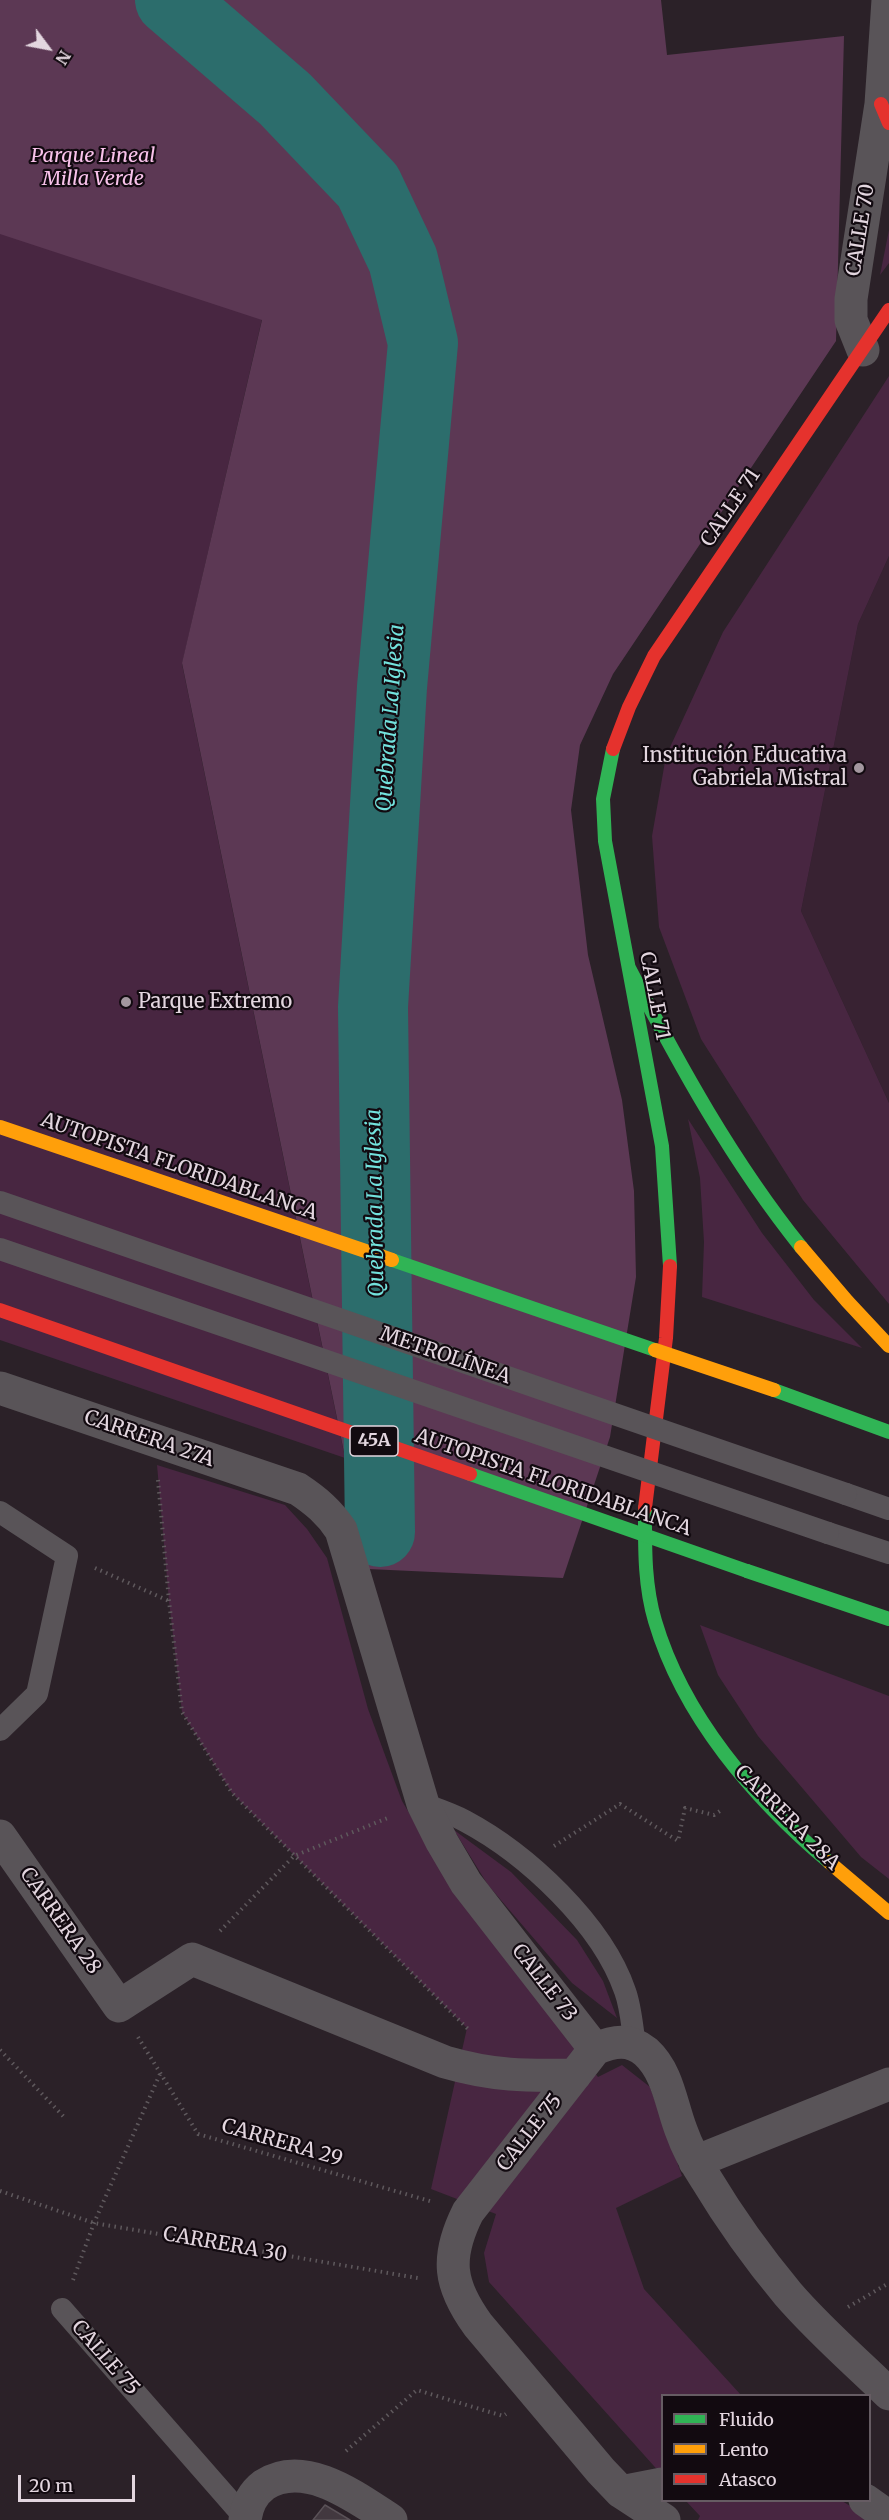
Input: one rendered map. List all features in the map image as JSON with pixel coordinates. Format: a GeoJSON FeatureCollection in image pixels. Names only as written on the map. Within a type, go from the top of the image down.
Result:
{"type":"FeatureCollection","features":[{"type":"Feature","properties":{"kind":"main road","name":"CALLE 71"},"geometry":{"type":"LineString","coordinates":[[697,1711],[662,1641],[655,1620],[645,1569],[645,1507],[666,1338],[669,1257],[662,1146],[605,841],[603,797],[612,751],[654,656],[889,310]]}},
{"type":"Feature","properties":{"kind":"main road"},"geometry":{"type":"LineString","coordinates":[[628,968],[692,1088],[733,1155],[786,1230],[846,1303],[889,1346]]}},
{"type":"Feature","properties":{"kind":"main road","name":"AUTOPISTA FLORIDABLANCA"},"geometry":{"type":"LineString","coordinates":[[0,1127],[774,1390],[889,1432]]}},
{"type":"Feature","properties":{"kind":"main road","name":"AUTOPISTA FLORIDABLANCA"},"geometry":{"type":"LineString","coordinates":[[0,1310],[889,1619]]}},
{"type":"Feature","properties":{"kind":"main road","name":"CARRERA 28A"},"geometry":{"type":"LineString","coordinates":[[697,1711],[732,1763],[753,1788],[812,1848],[889,1913]]}},
{"type":"Feature","properties":{"kind":"street","name":"CALLE 70"},"geometry":{"type":"LineString","coordinates":[[863,350],[851,320],[851,299],[885,113],[888,0]]}},
{"type":"Feature","properties":{"kind":"street","name":"CARRERA 27A"},"geometry":{"type":"LineString","coordinates":[[0,1388],[298,1489]]}},
{"type":"Feature","properties":{"kind":"street","name":"CALLE 73"},"geometry":{"type":"LineString","coordinates":[[298,1489],[319,1503],[341,1530],[423,1804],[466,1883],[595,2049]]}},
{"type":"Feature","properties":{"kind":"street","name":"CARRERA 28"},"geometry":{"type":"LineString","coordinates":[[0,1836],[119,2006]]}},
{"type":"Feature","properties":{"kind":"street"},"geometry":{"type":"LineString","coordinates":[[119,2006],[192,1959],[445,2062],[476,2071],[515,2076],[575,2075]]}},
{"type":"Feature","properties":{"kind":"street"},"geometry":{"type":"LineString","coordinates":[[595,2049],[611,2042],[625,2041],[635,2045],[656,2063],[664,2077],[681,2130],[695,2162],[726,2212],[761,2260],[817,2324],[889,2394]]}},
{"type":"Feature","properties":{"kind":"street","name":"CALLE 75"},"geometry":{"type":"LineString","coordinates":[[454,2284],[453,2252],[459,2230],[468,2212],[595,2049]]}},
{"type":"Feature","properties":{"kind":"street"},"geometry":{"type":"LineString","coordinates":[[695,2162],[889,2084]]}},
{"type":"Feature","properties":{"kind":"street"},"geometry":{"type":"LineString","coordinates":[[454,2284],[465,2307],[478,2325],[601,2471],[621,2492],[664,2520]]}},
{"type":"Feature","properties":{"kind":"street"},"geometry":{"type":"LineString","coordinates":[[245,2519],[249,2500],[260,2488],[276,2478],[291,2476],[335,2486],[391,2520]]}},
{"type":"Feature","properties":{"kind":"street"},"geometry":{"type":"LineString","coordinates":[[621,2492],[661,2484]]}},
{"type":"Feature","properties":{"kind":"street"},"geometry":{"type":"LineString","coordinates":[[868,2502],[889,2517]]}},
{"type":"Feature","properties":{"kind":"lane","name":"METROLÍNEA"},"geometry":{"type":"LineString","coordinates":[[0,1202],[889,1509]]}},
{"type":"Feature","properties":{"kind":"lane"},"geometry":{"type":"LineString","coordinates":[[0,1249],[889,1553]]}},
{"type":"Feature","properties":{"kind":"lane"},"geometry":{"type":"LineString","coordinates":[[0,1512],[67,1556],[37,1694],[0,1730]]}},
{"type":"Feature","properties":{"kind":"lane"},"geometry":{"type":"LineString","coordinates":[[423,1804],[464,1820],[497,1840],[526,1863],[569,1905],[606,1950],[626,1991],[635,2045]]}},
{"type":"Feature","properties":{"kind":"lane","name":"CALLE 75"},"geometry":{"type":"LineString","coordinates":[[62,2309],[245,2519]]}},
{"type":"Feature","properties":{"kind":"path"},"geometry":{"type":"LineString","coordinates":[[155,1441],[169,1601],[182,1712],[232,1793],[475,2036]]}},
{"type":"Feature","properties":{"kind":"path"},"geometry":{"type":"LineString","coordinates":[[67,1556],[169,1601]]}},
{"type":"Feature","properties":{"kind":"path"},"geometry":{"type":"LineString","coordinates":[[526,1863],[620,1804],[678,1840],[685,1808],[714,1815],[753,1788]]}},
{"type":"Feature","properties":{"kind":"path"},"geometry":{"type":"LineString","coordinates":[[192,1959],[294,1856],[423,1804]]}},
{"type":"Feature","properties":{"kind":"path","name":"CARRERA 29"},"geometry":{"type":"LineString","coordinates":[[119,2006],[198,2134],[468,2212]]}},
{"type":"Feature","properties":{"kind":"path"},"geometry":{"type":"LineString","coordinates":[[0,2050],[65,2118]]}},
{"type":"Feature","properties":{"kind":"path","name":"CALLE 75"},"geometry":{"type":"LineString","coordinates":[[62,2309],[94,2223],[160,2073]]}},
{"type":"Feature","properties":{"kind":"path","name":"CARRERA 30"},"geometry":{"type":"LineString","coordinates":[[0,2191],[94,2223],[454,2284]]}},
{"type":"Feature","properties":{"kind":"path"},"geometry":{"type":"LineString","coordinates":[[817,2324],[889,2283]]}},
{"type":"Feature","properties":{"kind":"path"},"geometry":{"type":"LineString","coordinates":[[314,2480],[417,2390],[503,2416],[531,2389]]}},
{"type":"Feature","properties":{"kind":"shaded area","name":"Institución Educativa Gabriela Mistral"},"geometry":{"type":"Polygon","coordinates":[[[889,556],[889,1103],[801,911],[858,624],[889,556]]]}},
{"type":"Feature","properties":{"kind":"green space","name":"Parque Extremo"},"geometry":{"type":"Polygon","coordinates":[[[0,0],[57,0],[262,319],[182,664],[345,1458],[0,1340],[0,0]]]}},
{"type":"Feature","properties":{"kind":"green space","name":"Parque Lineal Milla Verde"},"geometry":{"type":"Polygon","coordinates":[[[0,0],[661,0],[667,55],[844,36],[836,341],[613,674],[580,745],[571,810],[588,955],[622,1100],[634,1191],[636,1277],[610,1437],[563,1578],[368,1569],[182,663],[262,320],[0,234],[0,0]]]}},
{"type":"Feature","properties":{"kind":"green space"},"geometry":{"type":"Polygon","coordinates":[[[889,230],[889,263],[880,275],[889,230]]]}},
{"type":"Feature","properties":{"kind":"green space"},"geometry":{"type":"Polygon","coordinates":[[[889,376],[889,556],[858,624],[801,911],[889,1103],[889,1304],[803,1200],[701,1039],[659,927],[652,836],[666,756],[723,632],[889,376]]]}},
{"type":"Feature","properties":{"kind":"green space"},"geometry":{"type":"Polygon","coordinates":[[[688,1119],[762,1233],[814,1300],[862,1348],[702,1297],[704,1242],[700,1178],[688,1119]]]}},
{"type":"Feature","properties":{"kind":"green space"},"geometry":{"type":"Polygon","coordinates":[[[157,1465],[285,1505],[307,1529],[327,1558],[368,1709],[402,1801],[454,1889],[598,2077],[622,2065],[650,2087],[682,2176],[616,2208],[644,2289],[740,2394],[661,2394],[661,2474],[489,2282],[484,2253],[496,2214],[431,2189],[467,2028],[232,1793],[182,1712],[157,1465]]]}},
{"type":"Feature","properties":{"kind":"green space"},"geometry":{"type":"Polygon","coordinates":[[[700,1625],[889,1696],[889,1879],[861,1857],[758,1736],[718,1675],[700,1625]]]}},
{"type":"Feature","properties":{"kind":"green space"},"geometry":{"type":"Polygon","coordinates":[[[454,1830],[511,1872],[577,1940],[603,1981],[617,2018],[572,1983],[488,1885],[454,1830]]]}},
{"type":"Feature","properties":{"kind":"green space"},"geometry":{"type":"Polygon","coordinates":[[[687,2502],[844,2502],[873,2520],[698,2520],[700,2516],[687,2502]]]}},
{"type":"Feature","properties":{"kind":"building"},"geometry":{"type":"Polygon","coordinates":[[[325,2505],[350,2520],[313,2520],[325,2505]]]}},
{"type":"Feature","properties":{"kind":"waterway","name":"Quebrada La Iglesia"},"geometry":{"type":"LineString","coordinates":[[170,0],[285,99],[368,186],[403,260],[423,343],[392,687],[373,1007],[380,1532]]}},
{"type":"Feature","properties":{"kind":"traffic: fast"},"geometry":{"type":"LineString","coordinates":[[613,749],[603,799],[605,841],[662,1146],[670,1266]]}},
{"type":"Feature","properties":{"kind":"traffic: fast"},"geometry":{"type":"LineString","coordinates":[[629,968],[708,1112],[752,1181],[801,1247]]}},
{"type":"Feature","properties":{"kind":"traffic: fast"},"geometry":{"type":"LineString","coordinates":[[392,1260],[655,1350]]}},
{"type":"Feature","properties":{"kind":"traffic: fast"},"geometry":{"type":"LineString","coordinates":[[774,1390],[889,1432]]}},
{"type":"Feature","properties":{"kind":"traffic: fast"},"geometry":{"type":"LineString","coordinates":[[470,1474],[747,1571]]}},
{"type":"Feature","properties":{"kind":"traffic: fast"},"geometry":{"type":"LineString","coordinates":[[645,1508],[646,1565],[651,1607],[667,1656],[683,1690],[724,1754],[748,1783],[774,1811],[829,1862]]}},
{"type":"Feature","properties":{"kind":"traffic: fast"},"geometry":{"type":"LineString","coordinates":[[747,1571],[889,1619]]}},
{"type":"Feature","properties":{"kind":"traffic: slow"},"geometry":{"type":"LineString","coordinates":[[0,1127],[392,1260]]}},
{"type":"Feature","properties":{"kind":"traffic: slow"},"geometry":{"type":"LineString","coordinates":[[801,1247],[889,1346]]}},
{"type":"Feature","properties":{"kind":"traffic: slow"},"geometry":{"type":"LineString","coordinates":[[655,1350],[774,1390]]}},
{"type":"Feature","properties":{"kind":"traffic: slow"},"geometry":{"type":"LineString","coordinates":[[829,1862],[889,1913]]}},
{"type":"Feature","properties":{"kind":"traffic: jam"},"geometry":{"type":"LineString","coordinates":[[881,104],[889,123]]}},
{"type":"Feature","properties":{"kind":"traffic: jam"},"geometry":{"type":"LineString","coordinates":[[613,749],[629,707],[654,656],[889,310]]}},
{"type":"Feature","properties":{"kind":"traffic: jam"},"geometry":{"type":"LineString","coordinates":[[645,1508],[666,1338],[670,1266]]}},
{"type":"Feature","properties":{"kind":"traffic: jam"},"geometry":{"type":"LineString","coordinates":[[0,1310],[470,1474]]}},
{"type":"Feature","properties":{"kind":"place","name":"Institución Educativa Gabriela Mistral"},"geometry":{"type":"Point","coordinates":[859,768]}},
{"type":"Feature","properties":{"kind":"place","name":"Parque Extremo"},"geometry":{"type":"Point","coordinates":[126,1002]}}]}
